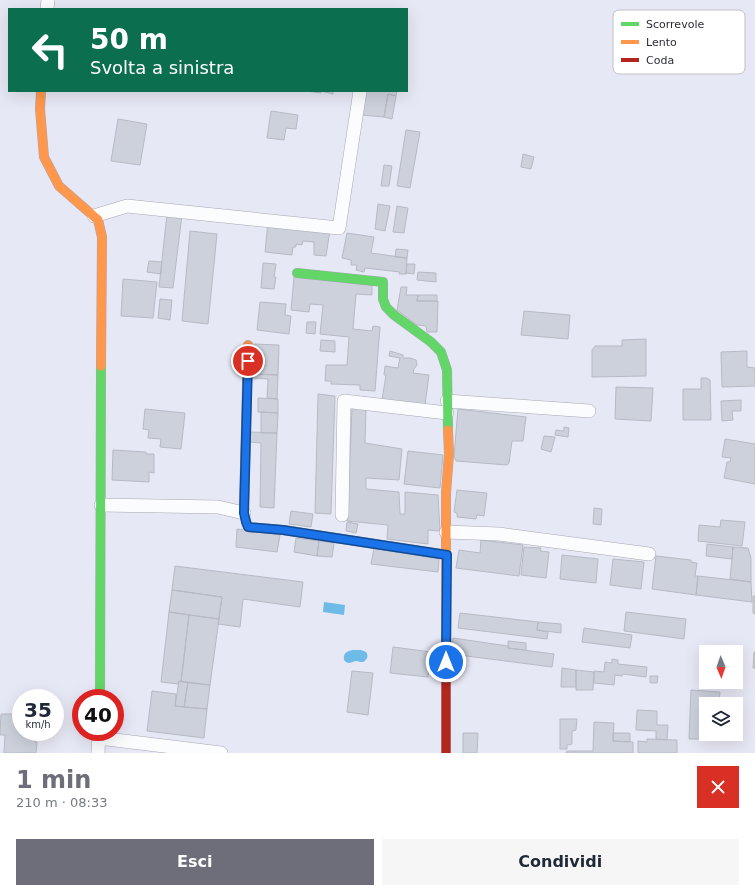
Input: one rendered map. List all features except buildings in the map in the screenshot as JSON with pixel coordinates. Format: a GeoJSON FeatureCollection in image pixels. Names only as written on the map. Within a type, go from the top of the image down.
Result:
{"type":"FeatureCollection","features":[{"type":"Feature","properties":{"kind":"street"},"geometry":{"type":"LineString","coordinates":[[41,92],[40,109],[44,158],[59,186],[98,220],[102,237],[100,689]]}},
{"type":"Feature","properties":{"kind":"street"},"geometry":{"type":"LineString","coordinates":[[94,216],[127,206],[339,228],[360,92]]}},
{"type":"Feature","properties":{"kind":"street"},"geometry":{"type":"LineString","coordinates":[[297,273],[383,282],[386,307],[394,315],[431,342],[442,352],[447,370],[449,454],[446,493],[446,753]]}},
{"type":"Feature","properties":{"kind":"street"},"geometry":{"type":"LineString","coordinates":[[248,345],[244,513],[248,527],[283,530],[447,555]]}},
{"type":"Feature","properties":{"kind":"street"},"geometry":{"type":"LineString","coordinates":[[342,515],[344,402],[447,407],[589,411]]}},
{"type":"Feature","properties":{"kind":"street"},"geometry":{"type":"LineString","coordinates":[[101,505],[218,507],[244,513]]}},
{"type":"Feature","properties":{"kind":"street"},"geometry":{"type":"LineString","coordinates":[[446,532],[499,534],[649,554]]}},
{"type":"Feature","properties":{"kind":"street"},"geometry":{"type":"LineString","coordinates":[[124,739],[221,753]]}},
{"type":"Feature","properties":{"kind":"street"},"geometry":{"type":"LineString","coordinates":[[98,753],[99,741]]}},
{"type":"Feature","properties":{"kind":"water"},"geometry":{"type":"Polygon","coordinates":[[[324,602],[345,605],[344,615],[323,612],[324,602]]]}},
{"type":"Feature","properties":{"kind":"water"},"geometry":{"type":"Polygon","coordinates":[[[353,650],[361,650],[366,652],[366,659],[363,662],[346,662],[344,660],[345,654],[353,650]]]}},
{"type":"Feature","properties":{"kind":"traffic: fast"},"geometry":{"type":"LineString","coordinates":[[297,273],[383,282],[383,299],[386,307],[394,315],[431,342],[441,352],[447,370],[448,430]]}},
{"type":"Feature","properties":{"kind":"traffic: fast"},"geometry":{"type":"LineString","coordinates":[[100,689],[101,366]]}},
{"type":"Feature","properties":{"kind":"traffic: fast"},"geometry":{"type":"LineString","coordinates":[[244,505],[244,513],[248,527],[283,530],[447,555]]}},
{"type":"Feature","properties":{"kind":"traffic: slow"},"geometry":{"type":"LineString","coordinates":[[41,92],[40,109],[44,157],[59,186],[98,220],[102,237],[101,366]]}},
{"type":"Feature","properties":{"kind":"traffic: slow"},"geometry":{"type":"LineString","coordinates":[[244,505],[248,345]]}},
{"type":"Feature","properties":{"kind":"traffic: slow"},"geometry":{"type":"LineString","coordinates":[[446,661],[446,493],[449,454],[448,430]]}},
{"type":"Feature","properties":{"kind":"traffic: jam"},"geometry":{"type":"LineString","coordinates":[[446,661],[446,753]]}},
{"type":"Feature","properties":{"kind":"route"},"geometry":{"type":"LineString","coordinates":[[248,361],[244,513],[248,527],[283,530],[447,555],[446,662]]}}]}
